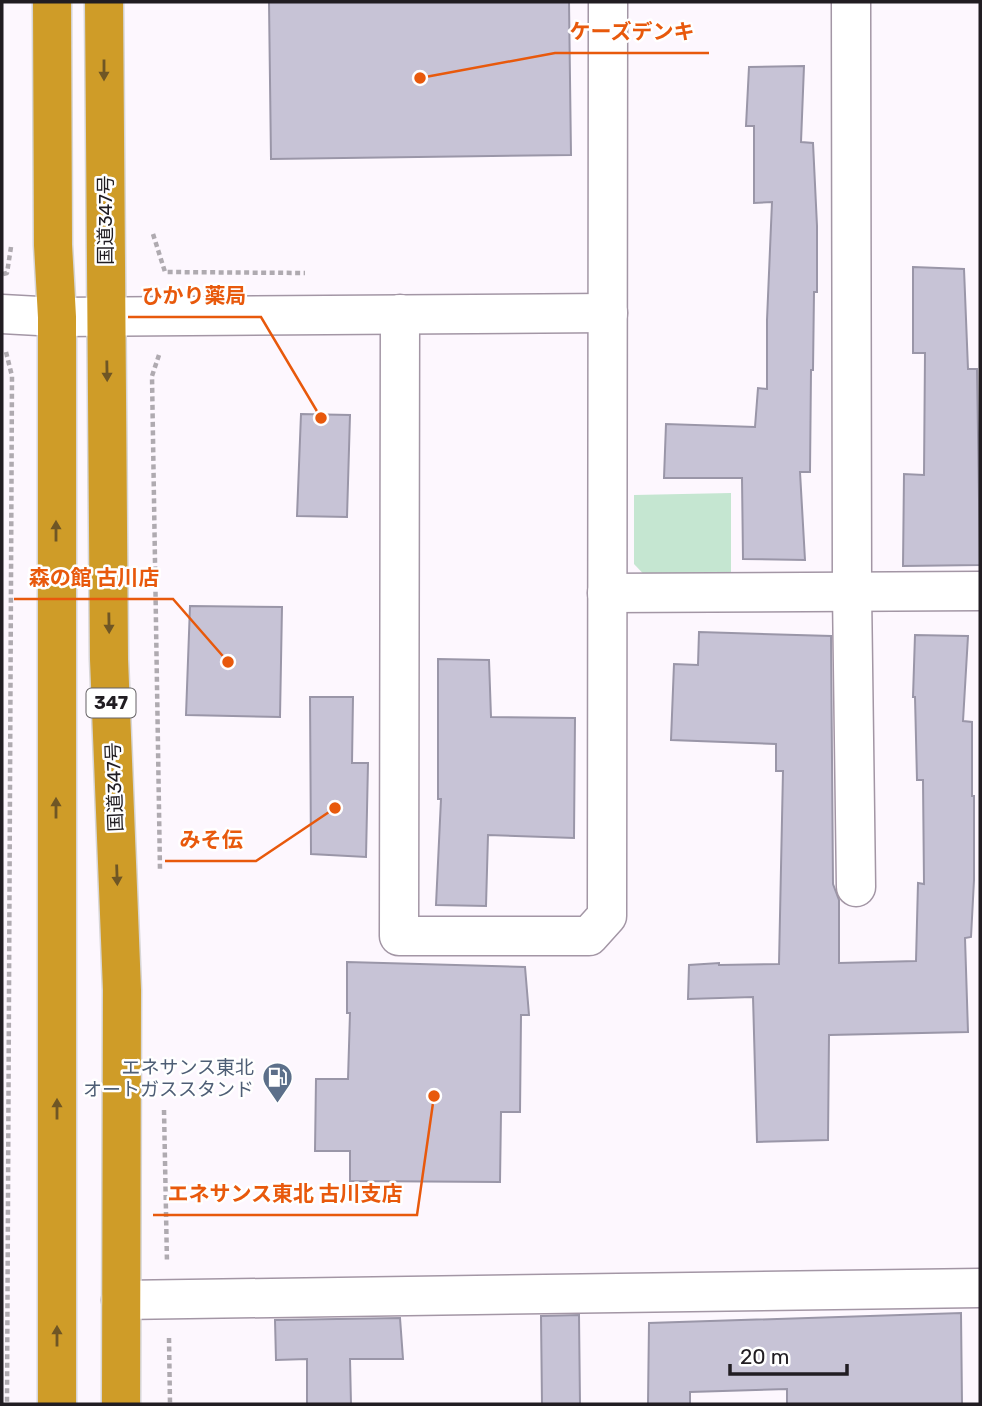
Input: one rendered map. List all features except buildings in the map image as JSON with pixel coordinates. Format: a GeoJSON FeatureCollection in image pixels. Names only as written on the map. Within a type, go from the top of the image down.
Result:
{"type":"FeatureCollection","features":[{"type":"Feature","properties":{"kind":"highway"},"geometry":{"type":"LineString","coordinates":[[52,2],[53,245],[57,317],[57,1404]]}},
{"type":"Feature","properties":{"kind":"highway","name":"国道347号"},"geometry":{"type":"LineString","coordinates":[[104,2],[109,659],[122,990],[121,1404]]}},
{"type":"Feature","properties":{"kind":"street"},"geometry":{"type":"LineString","coordinates":[[400,314],[399,936],[589,936],[607,916],[608,2]]}},
{"type":"Feature","properties":{"kind":"street"},"geometry":{"type":"LineString","coordinates":[[851,2],[852,592],[856,887]]}},
{"type":"Feature","properties":{"kind":"street"},"geometry":{"type":"LineString","coordinates":[[4,331],[57,317],[608,313]]}},
{"type":"Feature","properties":{"kind":"street"},"geometry":{"type":"LineString","coordinates":[[607,593],[980,591]]}},
{"type":"Feature","properties":{"kind":"street"},"geometry":{"type":"LineString","coordinates":[[121,1300],[980,1288]]}},
{"type":"Feature","properties":{"kind":"path"},"geometry":{"type":"LineString","coordinates":[[153,234],[164,272],[317,273]]}},
{"type":"Feature","properties":{"kind":"path"},"geometry":{"type":"LineString","coordinates":[[4,331],[12,376],[7,1404]]}},
{"type":"Feature","properties":{"kind":"green space"},"geometry":{"type":"Polygon","coordinates":[[[731,493],[731,584],[654,585],[634,564],[634,495],[731,493]]]}},
{"type":"Feature","properties":{"kind":"place","name":"ケーズデンキ"},"geometry":{"type":"Point","coordinates":[420,78]}},
{"type":"Feature","properties":{"kind":"place","name":"ひかり薬局"},"geometry":{"type":"Point","coordinates":[321,418]}},
{"type":"Feature","properties":{"kind":"place","name":"森の館 古川店"},"geometry":{"type":"Point","coordinates":[228,662]}},
{"type":"Feature","properties":{"kind":"place","name":"みそ伝"},"geometry":{"type":"Point","coordinates":[335,808]}},
{"type":"Feature","properties":{"kind":"place","name":"エネサンス東北 古川支店"},"geometry":{"type":"Point","coordinates":[434,1096]}},
{"type":"Feature","properties":{"kind":"place","name":"エネサンス東北 オートガススタンド"},"geometry":{"type":"Point","coordinates":[277,1105]}}]}
